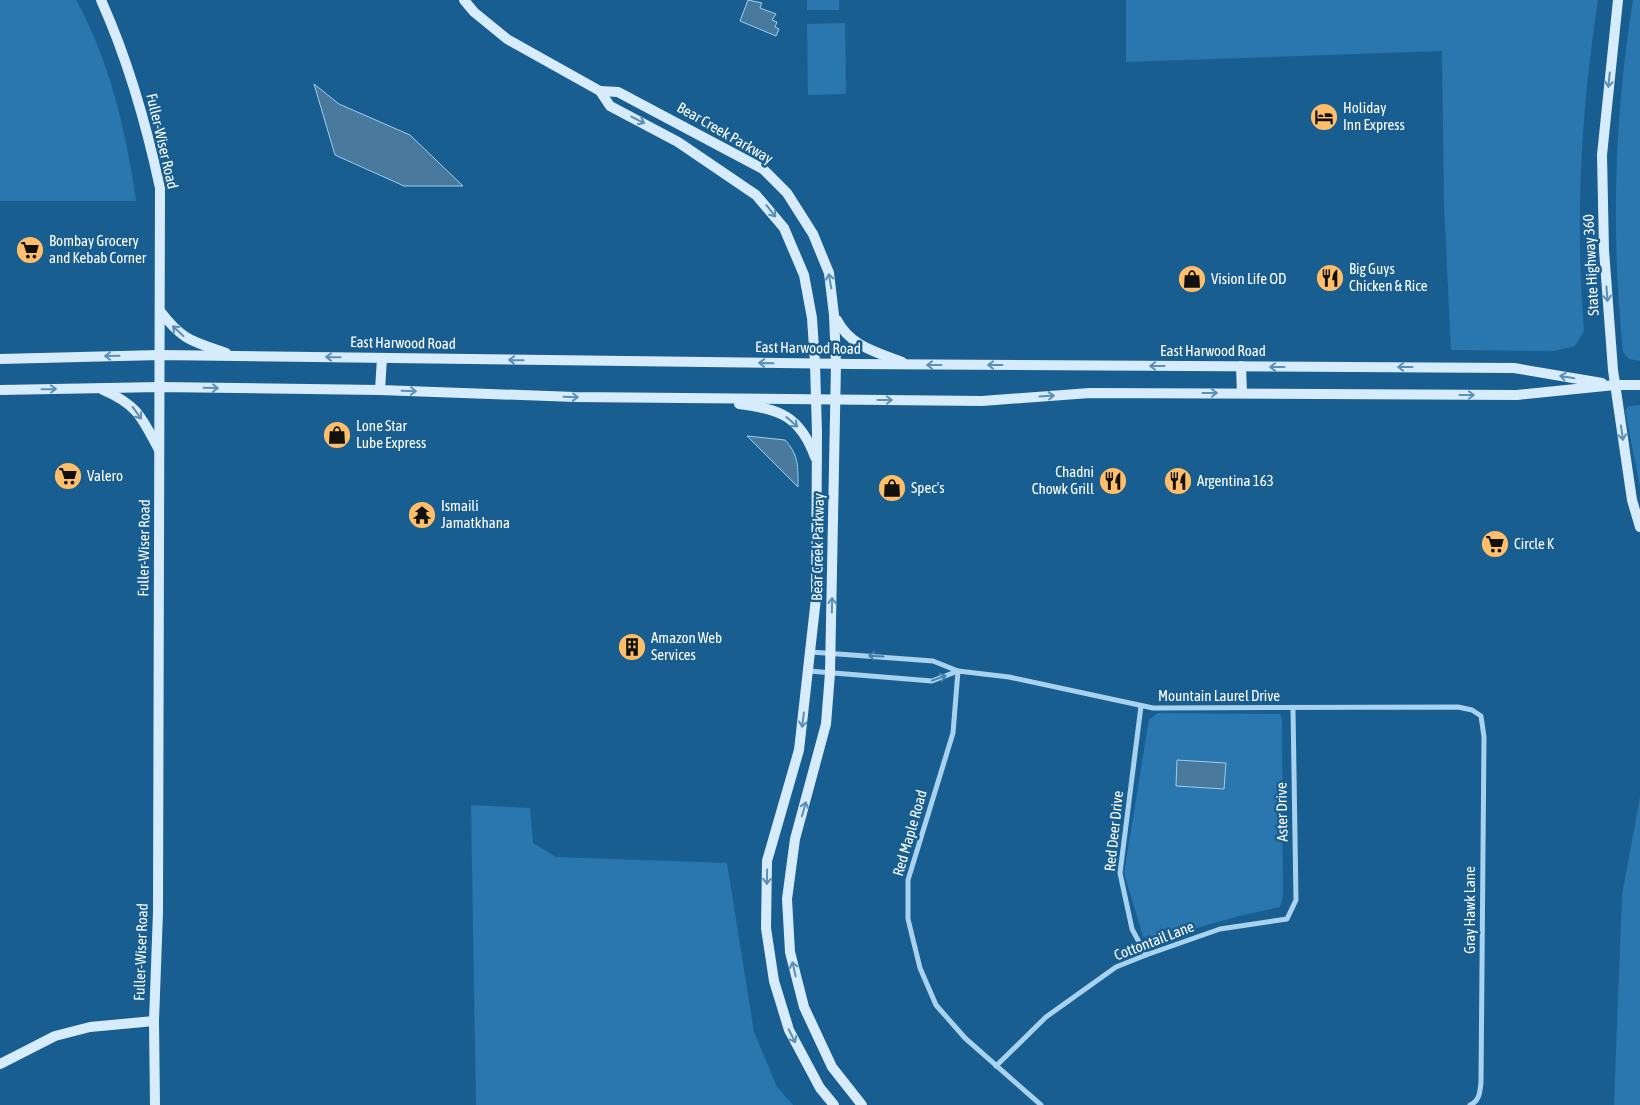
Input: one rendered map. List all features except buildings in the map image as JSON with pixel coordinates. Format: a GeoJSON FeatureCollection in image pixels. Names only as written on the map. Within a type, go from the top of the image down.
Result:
{"type":"FeatureCollection","features":[{"type":"Feature","properties":{"kind":"main road","name":"Fuller-Wiser Road"},"geometry":{"type":"LineString","coordinates":[[101,0],[130,75],[149,136],[160,188],[158,904],[154,1021],[155,1105]]}},
{"type":"Feature","properties":{"kind":"main road","name":"Bear Creek Parkway"},"geometry":{"type":"LineString","coordinates":[[464,0],[474,12],[508,39],[600,91],[618,92],[763,170],[786,193],[813,234],[828,273],[834,315],[836,364],[830,673],[826,724],[795,839],[788,899],[790,952],[808,1016],[832,1067],[862,1105]]}},
{"type":"Feature","properties":{"kind":"main road","name":"State Highway 360"},"geometry":{"type":"LineString","coordinates":[[1618,0],[1602,155],[1604,250],[1615,385],[1632,500],[1640,527]]}},
{"type":"Feature","properties":{"kind":"main road","name":"Bear Creek Parkway"},"geometry":{"type":"LineString","coordinates":[[600,91],[610,106],[678,142],[745,187],[766,205],[784,228],[804,274],[812,318],[815,363],[817,463],[816,598],[800,750],[767,861],[766,928],[774,981],[789,1030],[820,1088],[834,1105]]}},
{"type":"Feature","properties":{"kind":"main road"},"geometry":{"type":"LineString","coordinates":[[160,311],[178,333],[190,340],[234,356]]}},
{"type":"Feature","properties":{"kind":"main road"},"geometry":{"type":"LineString","coordinates":[[834,315],[842,329],[855,343],[910,364]]}},
{"type":"Feature","properties":{"kind":"main road","name":"East Harwood Road"},"geometry":{"type":"LineString","coordinates":[[0,359],[160,355],[836,364],[1514,368],[1615,385]]}},
{"type":"Feature","properties":{"kind":"main road"},"geometry":{"type":"LineString","coordinates":[[380,390],[382,358]]}},
{"type":"Feature","properties":{"kind":"main road"},"geometry":{"type":"LineString","coordinates":[[1241,366],[1242,393]]}},
{"type":"Feature","properties":{"kind":"main road","name":"East Harwood Road"},"geometry":{"type":"LineString","coordinates":[[0,390],[160,387],[380,390],[576,397],[982,401],[1090,393],[1517,394],[1615,385],[1640,385]]}},
{"type":"Feature","properties":{"kind":"main road"},"geometry":{"type":"LineString","coordinates":[[100,389],[122,398],[134,407],[160,452]]}},
{"type":"Feature","properties":{"kind":"main road"},"geometry":{"type":"LineString","coordinates":[[696,398],[755,406],[782,413],[808,436],[817,463]]}},
{"type":"Feature","properties":{"kind":"main road"},"geometry":{"type":"LineString","coordinates":[[0,1064],[55,1036],[90,1027],[154,1021]]}},
{"type":"Feature","properties":{"kind":"street","name":"Mountain Laurel Drive"},"geometry":{"type":"LineString","coordinates":[[811,652],[934,661],[958,671],[1009,677],[1142,706],[1293,709],[1458,708],[1472,710],[1481,716]]}},
{"type":"Feature","properties":{"kind":"street","name":"Mountain Laurel Drive"},"geometry":{"type":"LineString","coordinates":[[809,671],[932,681],[958,671]]}},
{"type":"Feature","properties":{"kind":"street","name":"Red Maple Road"},"geometry":{"type":"LineString","coordinates":[[958,671],[953,733],[908,880],[908,919],[920,968],[936,1005],[965,1038],[1041,1105]]}},
{"type":"Feature","properties":{"kind":"street","name":"Red Deer Drive"},"geometry":{"type":"LineString","coordinates":[[1142,706],[1120,873],[1132,929],[1146,954]]}},
{"type":"Feature","properties":{"kind":"street","name":"Aster Drive"},"geometry":{"type":"LineString","coordinates":[[1292,913],[1296,900],[1293,709]]}},
{"type":"Feature","properties":{"kind":"street","name":"Gray Hawk Lane"},"geometry":{"type":"LineString","coordinates":[[1472,1104],[1480,1095],[1482,1082],[1484,726],[1481,716]]}},
{"type":"Feature","properties":{"kind":"street","name":"Cottontail Lane"},"geometry":{"type":"LineString","coordinates":[[996,1066],[1046,1017],[1116,967],[1146,954],[1220,929],[1287,919],[1292,913]]}},
{"type":"Feature","properties":{"kind":"shaded area"},"geometry":{"type":"Polygon","coordinates":[[[0,0],[76,0],[98,47],[115,98],[122,123],[136,201],[0,201],[0,0]]]}},
{"type":"Feature","properties":{"kind":"shaded area"},"geometry":{"type":"Polygon","coordinates":[[[748,0],[762,3],[760,8],[776,14],[772,20],[777,22],[775,27],[779,29],[776,36],[740,21],[748,0]]]}},
{"type":"Feature","properties":{"kind":"shaded area"},"geometry":{"type":"Polygon","coordinates":[[[807,0],[839,0],[839,10],[807,10],[807,0]]]}},
{"type":"Feature","properties":{"kind":"shaded area"},"geometry":{"type":"Polygon","coordinates":[[[1126,0],[1598,0],[1587,83],[1581,165],[1580,248],[1584,331],[1575,346],[1554,351],[1451,350],[1444,205],[1442,51],[1126,62],[1126,0]]]}},
{"type":"Feature","properties":{"kind":"shaded area"},"geometry":{"type":"Polygon","coordinates":[[[1633,0],[1640,0],[1640,361],[1629,359],[1623,352],[1619,308],[1616,220],[1618,132],[1633,0]]]}},
{"type":"Feature","properties":{"kind":"shaded area"},"geometry":{"type":"Polygon","coordinates":[[[845,23],[846,94],[808,95],[807,24],[845,23]]]}},
{"type":"Feature","properties":{"kind":"shaded area"},"geometry":{"type":"Polygon","coordinates":[[[314,84],[339,104],[410,135],[463,186],[404,186],[335,155],[314,84]]]}},
{"type":"Feature","properties":{"kind":"shaded area"},"geometry":{"type":"Polygon","coordinates":[[[1640,405],[1640,487],[1625,410],[1629,406],[1640,405]]]}},
{"type":"Feature","properties":{"kind":"shaded area"},"geometry":{"type":"Polygon","coordinates":[[[747,436],[785,440],[795,456],[798,467],[798,487],[747,436]]]}},
{"type":"Feature","properties":{"kind":"shaded area"},"geometry":{"type":"Polygon","coordinates":[[[1158,713],[1280,714],[1282,719],[1283,896],[1280,907],[1239,916],[1151,941],[1143,936],[1124,873],[1149,719],[1158,713]]]}},
{"type":"Feature","properties":{"kind":"shaded area"},"geometry":{"type":"Polygon","coordinates":[[[1177,760],[1226,763],[1224,789],[1176,786],[1177,760]]]}},
{"type":"Feature","properties":{"kind":"shaded area"},"geometry":{"type":"Polygon","coordinates":[[[1640,797],[1640,1105],[1614,1105],[1622,895],[1640,797]]]}},
{"type":"Feature","properties":{"kind":"shaded area"},"geometry":{"type":"Polygon","coordinates":[[[471,805],[530,808],[533,843],[556,857],[727,863],[754,1032],[777,1087],[793,1105],[476,1105],[471,805]]]}},
{"type":"Feature","properties":{"kind":"place","name":"Holiday Inn Express"},"geometry":{"type":"Point","coordinates":[1324,117]}},
{"type":"Feature","properties":{"kind":"place","name":"Bombay Grocery and Kebab Corner"},"geometry":{"type":"Point","coordinates":[30,250]}},
{"type":"Feature","properties":{"kind":"place","name":"Big Guys Chicken & Rice"},"geometry":{"type":"Point","coordinates":[1330,278]}},
{"type":"Feature","properties":{"kind":"place","name":"Vision Life OD"},"geometry":{"type":"Point","coordinates":[1192,279]}},
{"type":"Feature","properties":{"kind":"place","name":"Lone Star Lube Express"},"geometry":{"type":"Point","coordinates":[337,435]}},
{"type":"Feature","properties":{"kind":"place","name":"Valero"},"geometry":{"type":"Point","coordinates":[68,476]}},
{"type":"Feature","properties":{"kind":"place","name":"Chadni Chowk Grill"},"geometry":{"type":"Point","coordinates":[1113,481]}},
{"type":"Feature","properties":{"kind":"place","name":"Argentina 163"},"geometry":{"type":"Point","coordinates":[1178,481]}},
{"type":"Feature","properties":{"kind":"place","name":"Spec's"},"geometry":{"type":"Point","coordinates":[892,488]}},
{"type":"Feature","properties":{"kind":"place","name":"Ismaili Jamatkhana"},"geometry":{"type":"Point","coordinates":[422,515]}},
{"type":"Feature","properties":{"kind":"place","name":"Circle K"},"geometry":{"type":"Point","coordinates":[1495,544]}},
{"type":"Feature","properties":{"kind":"place","name":"Amazon Web Services"},"geometry":{"type":"Point","coordinates":[632,647]}}]}
